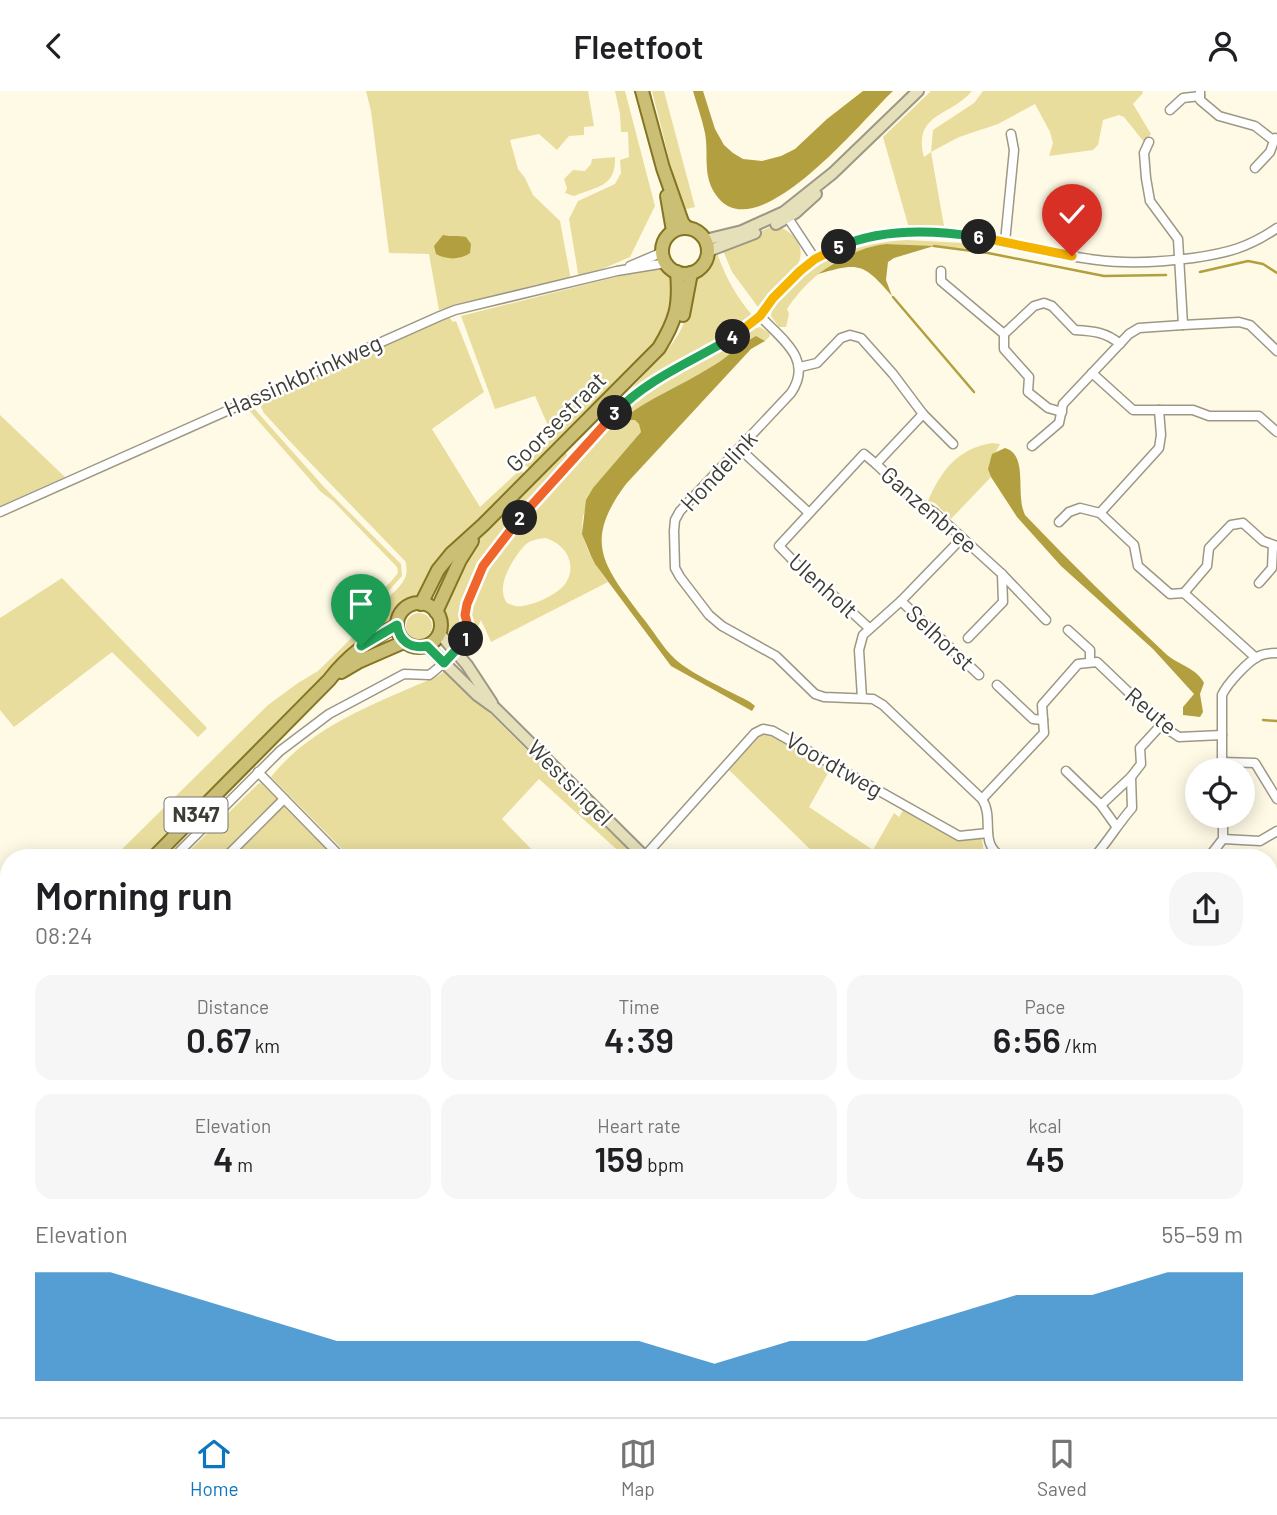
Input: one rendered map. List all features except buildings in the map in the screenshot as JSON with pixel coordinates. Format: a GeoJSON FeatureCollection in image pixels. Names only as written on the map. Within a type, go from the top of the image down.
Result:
{"type":"FeatureCollection","features":[{"type":"Feature","properties":{"kind":"main road"},"geometry":{"type":"LineString","coordinates":[[642,91],[663,168],[682,222],[687,228]]}},
{"type":"Feature","properties":{"kind":"main road"},"geometry":{"type":"LineString","coordinates":[[707,245],[786,215],[918,91]]}},
{"type":"Feature","properties":{"kind":"main road"},"geometry":{"type":"LineString","coordinates":[[663,168],[673,232]]}},
{"type":"Feature","properties":{"kind":"main road"},"geometry":{"type":"LineString","coordinates":[[687,228],[696,230],[707,245],[703,265],[691,273],[677,272],[664,257],[666,238],[673,232],[687,228]]}},
{"type":"Feature","properties":{"kind":"main road","name":"Goorsestraat"},"geometry":{"type":"LineString","coordinates":[[659,348],[675,321],[678,307],[677,272]]}},
{"type":"Feature","properties":{"kind":"main road","name":"Goorsestraat"},"geometry":{"type":"LineString","coordinates":[[421,604],[444,562],[669,341],[680,324],[691,273]]}},
{"type":"Feature","properties":{"kind":"main road","name":"Goorsestraat"},"geometry":{"type":"LineString","coordinates":[[436,612],[460,559],[483,525]]}},
{"type":"Feature","properties":{"kind":"main road"},"geometry":{"type":"LineString","coordinates":[[397,625],[404,642],[415,647],[427,646],[439,633],[441,626],[436,612],[421,604]]}},
{"type":"Feature","properties":{"kind":"main road","name":"N347"},"geometry":{"type":"LineString","coordinates":[[162,849],[361,646],[397,625],[402,611],[411,605],[421,604]]}},
{"type":"Feature","properties":{"kind":"main road","name":"Westsingel"},"geometry":{"type":"LineString","coordinates":[[439,633],[473,674],[495,708]]}},
{"type":"Feature","properties":{"kind":"main road","name":"N347"},"geometry":{"type":"LineString","coordinates":[[329,680],[358,662],[404,642]]}},
{"type":"Feature","properties":{"kind":"main road","name":"Westsingel"},"geometry":{"type":"LineString","coordinates":[[427,646],[495,708],[637,849]]}},
{"type":"Feature","properties":{"kind":"street"},"geometry":{"type":"LineString","coordinates":[[1170,110],[1183,98],[1200,93],[1203,104],[1219,116],[1255,126],[1275,138],[1270,152],[1255,168]]}},
{"type":"Feature","properties":{"kind":"street"},"geometry":{"type":"LineString","coordinates":[[1005,242],[1014,150],[1011,134]]}},
{"type":"Feature","properties":{"kind":"street"},"geometry":{"type":"LineString","coordinates":[[1149,142],[1144,153],[1150,201],[1178,239],[1183,325]]}},
{"type":"Feature","properties":{"kind":"street"},"geometry":{"type":"LineString","coordinates":[[786,215],[815,259]]}},
{"type":"Feature","properties":{"kind":"street"},"geometry":{"type":"LineString","coordinates":[[182,849],[280,751],[329,713],[404,674],[429,675],[456,652],[467,638],[471,637],[465,611],[483,566],[547,486],[640,390],[733,338],[760,316],[773,298],[815,259],[857,240],[897,233],[967,235],[1116,263],[1179,260],[1239,249],[1277,228]]}},
{"type":"Feature","properties":{"kind":"street","name":"Hassinkbrinkweg"},"geometry":{"type":"LineString","coordinates":[[0,512],[455,310],[664,257]]}},
{"type":"Feature","properties":{"kind":"street"},"geometry":{"type":"LineString","coordinates":[[942,271],[941,281],[1004,334]]}},
{"type":"Feature","properties":{"kind":"street"},"geometry":{"type":"LineString","coordinates":[[1062,412],[1048,408],[1028,392],[1028,377],[1004,349],[1004,334],[1034,306],[1044,303],[1052,306],[1075,330],[1096,331],[1110,336],[1119,344]]}},
{"type":"Feature","properties":{"kind":"street"},"geometry":{"type":"LineString","coordinates":[[760,316],[794,352],[800,367],[817,363],[841,338],[850,335],[861,338],[923,414],[953,444]]}},
{"type":"Feature","properties":{"kind":"street"},"geometry":{"type":"LineString","coordinates":[[1032,446],[1059,423],[1063,404],[1129,334],[1139,328],[1239,322],[1250,325],[1277,351]]}},
{"type":"Feature","properties":{"kind":"street","name":"Hondelink"},"geometry":{"type":"LineString","coordinates":[[800,367],[798,383],[792,393],[675,520],[675,562],[680,577],[709,615],[776,656],[815,694],[824,697],[873,699],[883,705],[982,799]]}},
{"type":"Feature","properties":{"kind":"street"},"geometry":{"type":"LineString","coordinates":[[1092,373],[1133,410],[1193,410],[1209,416],[1259,416],[1277,432]]}},
{"type":"Feature","properties":{"kind":"street"},"geometry":{"type":"LineString","coordinates":[[1100,513],[1158,449],[1161,435],[1159,410]]}},
{"type":"Feature","properties":{"kind":"street","name":"Ganzenbree"},"geometry":{"type":"LineString","coordinates":[[923,414],[876,464],[1002,574],[1046,620]]}},
{"type":"Feature","properties":{"kind":"street"},"geometry":{"type":"LineString","coordinates":[[739,448],[808,512]]}},
{"type":"Feature","properties":{"kind":"street","name":"Ulenholt"},"geometry":{"type":"LineString","coordinates":[[869,628],[813,581],[779,546],[864,454],[876,464]]}},
{"type":"Feature","properties":{"kind":"street"},"geometry":{"type":"LineString","coordinates":[[1059,522],[1069,512],[1080,508],[1100,513],[1134,545],[1138,566],[1170,594],[1184,593],[1207,566],[1209,548],[1231,525],[1243,523],[1275,546],[1272,568],[1259,583]]}},
{"type":"Feature","properties":{"kind":"street","name":"Selhorst"},"geometry":{"type":"LineString","coordinates":[[862,698],[859,650],[863,635],[901,601],[962,538]]}},
{"type":"Feature","properties":{"kind":"street"},"geometry":{"type":"LineString","coordinates":[[968,638],[1003,601],[1002,574]]}},
{"type":"Feature","properties":{"kind":"street"},"geometry":{"type":"LineString","coordinates":[[1184,593],[1256,658]]}},
{"type":"Feature","properties":{"kind":"street","name":"Selhorst"},"geometry":{"type":"LineString","coordinates":[[901,601],[979,675]]}},
{"type":"Feature","properties":{"kind":"street","name":"Reute"},"geometry":{"type":"LineString","coordinates":[[1068,631],[1090,650],[1090,662],[1097,662],[1179,737],[1222,735]]}},
{"type":"Feature","properties":{"kind":"street"},"geometry":{"type":"LineString","coordinates":[[1222,758],[1222,695],[1225,688],[1256,658],[1263,654],[1277,653]]}},
{"type":"Feature","properties":{"kind":"street"},"geometry":{"type":"LineString","coordinates":[[992,849],[987,808],[982,799],[1044,733],[1042,705],[1078,664],[1090,662]]}},
{"type":"Feature","properties":{"kind":"street"},"geometry":{"type":"LineString","coordinates":[[997,685],[1033,719],[1043,720]]}},
{"type":"Feature","properties":{"kind":"street"},"geometry":{"type":"LineString","coordinates":[[1101,804],[1141,764],[1140,748],[1162,724]]}},
{"type":"Feature","properties":{"kind":"street","name":"Voordtweg"},"geometry":{"type":"LineString","coordinates":[[652,849],[755,733],[763,729],[773,731],[811,751],[959,836],[988,833]]}},
{"type":"Feature","properties":{"kind":"street"},"geometry":{"type":"LineString","coordinates":[[1255,763],[1277,799]]}},
{"type":"Feature","properties":{"kind":"street"},"geometry":{"type":"LineString","coordinates":[[1066,771],[1101,804],[1116,826]]}},
{"type":"Feature","properties":{"kind":"street"},"geometry":{"type":"LineString","coordinates":[[258,772],[333,849]]}},
{"type":"Feature","properties":{"kind":"street"},"geometry":{"type":"LineString","coordinates":[[1101,849],[1132,808],[1130,777]]}},
{"type":"Feature","properties":{"kind":"street"},"geometry":{"type":"LineString","coordinates":[[234,849],[284,799]]}},
{"type":"Feature","properties":{"kind":"street"},"geometry":{"type":"LineString","coordinates":[[1215,849],[1223,839],[1223,828]]}},
{"type":"Feature","properties":{"kind":"street"},"geometry":{"type":"LineString","coordinates":[[1223,839],[1260,841],[1277,831]]}},
{"type":"Feature","properties":{"kind":"shaded area"},"geometry":{"type":"Polygon","coordinates":[[[366,91],[588,91],[594,126],[584,127],[584,135],[569,136],[557,150],[539,134],[510,140],[518,169],[533,195],[560,221],[571,280],[540,287],[538,284],[439,310],[429,254],[389,253],[371,111],[366,91]]]}},
{"type":"Feature","properties":{"kind":"shaded area"},"geometry":{"type":"Polygon","coordinates":[[[615,91],[625,91],[655,206],[630,257],[579,279],[569,219],[578,201],[615,184],[621,173],[620,160],[629,157],[628,132],[621,132],[615,91]]]}},
{"type":"Feature","properties":{"kind":"shaded area"},"geometry":{"type":"Polygon","coordinates":[[[652,91],[664,91],[695,207],[682,210],[652,91]]]}},
{"type":"Feature","properties":{"kind":"shaded area"},"geometry":{"type":"Polygon","coordinates":[[[693,91],[703,91],[715,129],[724,145],[743,159],[762,161],[795,149],[863,91],[893,91],[835,151],[782,195],[756,207],[734,208],[716,195],[709,180],[705,133],[693,91]]]}},
{"type":"Feature","properties":{"kind":"shaded area"},"geometry":{"type":"Polygon","coordinates":[[[931,91],[972,91],[936,117],[924,132],[924,157],[931,152],[944,226],[909,228],[883,137],[931,91]]]}},
{"type":"Feature","properties":{"kind":"shaded area"},"geometry":{"type":"Polygon","coordinates":[[[983,91],[1142,91],[1133,104],[1151,134],[1144,142],[1124,117],[1119,115],[1103,120],[1098,145],[1093,150],[1049,156],[1053,143],[1035,104],[998,124],[959,137],[931,152],[933,130],[974,103],[983,91]]]}},
{"type":"Feature","properties":{"kind":"shaded area"},"geometry":{"type":"Polygon","coordinates":[[[615,157],[615,167],[604,184],[574,196],[565,193],[567,188],[564,179],[573,170],[585,171],[592,159],[615,157]]]}},
{"type":"Feature","properties":{"kind":"shaded area"},"geometry":{"type":"Polygon","coordinates":[[[775,225],[788,231],[797,241],[801,250],[800,260],[789,277],[758,307],[732,272],[722,248],[775,225]]]}},
{"type":"Feature","properties":{"kind":"shaded area"},"geometry":{"type":"Polygon","coordinates":[[[443,235],[466,237],[471,244],[470,253],[453,258],[436,254],[434,246],[443,235]]]}},
{"type":"Feature","properties":{"kind":"shaded area"},"geometry":{"type":"Polygon","coordinates":[[[907,240],[982,244],[980,249],[887,244],[857,251],[830,266],[806,285],[787,309],[789,314],[786,327],[779,327],[771,316],[780,299],[802,278],[829,260],[858,248],[907,240]]]}},
{"type":"Feature","properties":{"kind":"shaded area"},"geometry":{"type":"Polygon","coordinates":[[[886,244],[934,246],[888,262],[886,280],[892,296],[874,277],[860,268],[843,268],[818,274],[850,255],[886,244]]]}},
{"type":"Feature","properties":{"kind":"shaded area"},"geometry":{"type":"Polygon","coordinates":[[[717,253],[732,287],[754,317],[630,391],[673,343],[686,318],[694,280],[702,273],[709,257],[717,253]]]}},
{"type":"Feature","properties":{"kind":"shaded area"},"geometry":{"type":"Polygon","coordinates":[[[655,267],[665,269],[671,277],[674,309],[665,332],[532,468],[529,468],[525,465],[553,437],[535,396],[495,409],[461,316],[655,267]]]}},
{"type":"Feature","properties":{"kind":"shaded area"},"geometry":{"type":"Polygon","coordinates":[[[449,317],[453,322],[456,321],[484,392],[432,429],[480,507],[521,469],[524,474],[420,595],[402,605],[385,628],[379,608],[403,581],[407,569],[405,561],[281,432],[264,413],[258,401],[449,317]]]}},
{"type":"Feature","properties":{"kind":"shaded area"},"geometry":{"type":"Polygon","coordinates":[[[760,327],[770,336],[765,341],[756,337],[750,340],[700,374],[643,405],[622,420],[635,420],[640,424],[641,432],[586,510],[582,526],[585,543],[608,582],[491,642],[481,620],[464,656],[460,652],[469,639],[469,608],[491,558],[545,494],[635,400],[749,330],[760,327]],[[545,538],[534,540],[519,552],[504,582],[504,597],[507,603],[528,605],[548,597],[567,581],[570,567],[567,554],[545,538]]]}},
{"type":"Feature","properties":{"kind":"shaded area"},"geometry":{"type":"Polygon","coordinates":[[[756,336],[765,341],[751,349],[626,484],[612,505],[602,539],[603,553],[617,583],[671,655],[691,671],[750,702],[755,706],[752,711],[671,666],[595,564],[582,534],[586,500],[593,488],[641,432],[635,420],[621,420],[700,374],[756,336]]]}},
{"type":"Feature","properties":{"kind":"shaded area"},"geometry":{"type":"Polygon","coordinates":[[[252,406],[324,487],[401,564],[402,576],[374,607],[381,630],[151,849],[122,849],[268,705],[318,671],[370,620],[371,605],[398,573],[397,567],[321,492],[247,408],[252,406]]]}},
{"type":"Feature","properties":{"kind":"shaded area"},"geometry":{"type":"Polygon","coordinates":[[[0,415],[65,477],[0,506],[0,415]]]}},
{"type":"Feature","properties":{"kind":"shaded area"},"geometry":{"type":"Polygon","coordinates":[[[992,443],[1000,444],[990,463],[991,477],[951,519],[935,503],[928,501],[952,463],[969,450],[992,443]]]}},
{"type":"Feature","properties":{"kind":"shaded area"},"geometry":{"type":"Polygon","coordinates":[[[1005,448],[1017,458],[1025,515],[1166,654],[1201,678],[1204,683],[1200,694],[1203,712],[1200,717],[1183,715],[1183,707],[1194,694],[1153,649],[1061,566],[1017,517],[988,469],[992,454],[1005,448]]]}},
{"type":"Feature","properties":{"kind":"shaded area"},"geometry":{"type":"Polygon","coordinates":[[[564,450],[568,456],[506,525],[479,565],[461,610],[464,633],[455,646],[443,631],[441,609],[474,543],[564,450]]]}},
{"type":"Feature","properties":{"kind":"shaded area"},"geometry":{"type":"Polygon","coordinates":[[[62,578],[207,728],[198,737],[112,652],[14,727],[0,710],[0,618],[62,578]]]}},
{"type":"Feature","properties":{"kind":"shaded area"},"geometry":{"type":"Polygon","coordinates":[[[419,613],[428,617],[432,626],[428,635],[419,639],[410,635],[406,626],[410,617],[419,613]]]}},
{"type":"Feature","properties":{"kind":"shaded area"},"geometry":{"type":"Polygon","coordinates":[[[446,670],[627,849],[616,849],[539,779],[502,819],[531,849],[342,849],[271,777],[306,743],[326,729],[446,670]]]}},
{"type":"Feature","properties":{"kind":"shaded area"},"geometry":{"type":"Polygon","coordinates":[[[769,732],[832,766],[809,807],[872,849],[810,849],[727,768],[756,734],[769,732]]]}},
{"type":"Feature","properties":{"kind":"shaded area"},"geometry":{"type":"Polygon","coordinates":[[[261,783],[326,849],[191,849],[261,783]]]}},
{"type":"Feature","properties":{"kind":"shaded area"},"geometry":{"type":"Polygon","coordinates":[[[904,808],[958,838],[982,839],[983,849],[874,849],[894,813],[899,817],[904,808]]]}},
{"type":"Feature","properties":{"kind":"waterway"},"geometry":{"type":"LineString","coordinates":[[934,246],[988,253],[1104,276],[1166,275]]}},
{"type":"Feature","properties":{"kind":"waterway"},"geometry":{"type":"LineString","coordinates":[[1200,272],[1248,261],[1263,264],[1277,273]]}},
{"type":"Feature","properties":{"kind":"waterway"},"geometry":{"type":"LineString","coordinates":[[893,297],[974,392]]}},
{"type":"Feature","properties":{"kind":"waterway"},"geometry":{"type":"LineString","coordinates":[[1263,720],[1277,721]]}},
{"type":"Feature","properties":{"kind":"route"},"geometry":{"type":"LineString","coordinates":[[361,646],[397,625],[404,642],[415,647],[427,646],[444,663],[471,637],[465,611],[483,566],[547,486],[640,390],[748,327],[783,287],[815,259],[857,240],[897,233],[967,235],[1072,256]]}}]}
